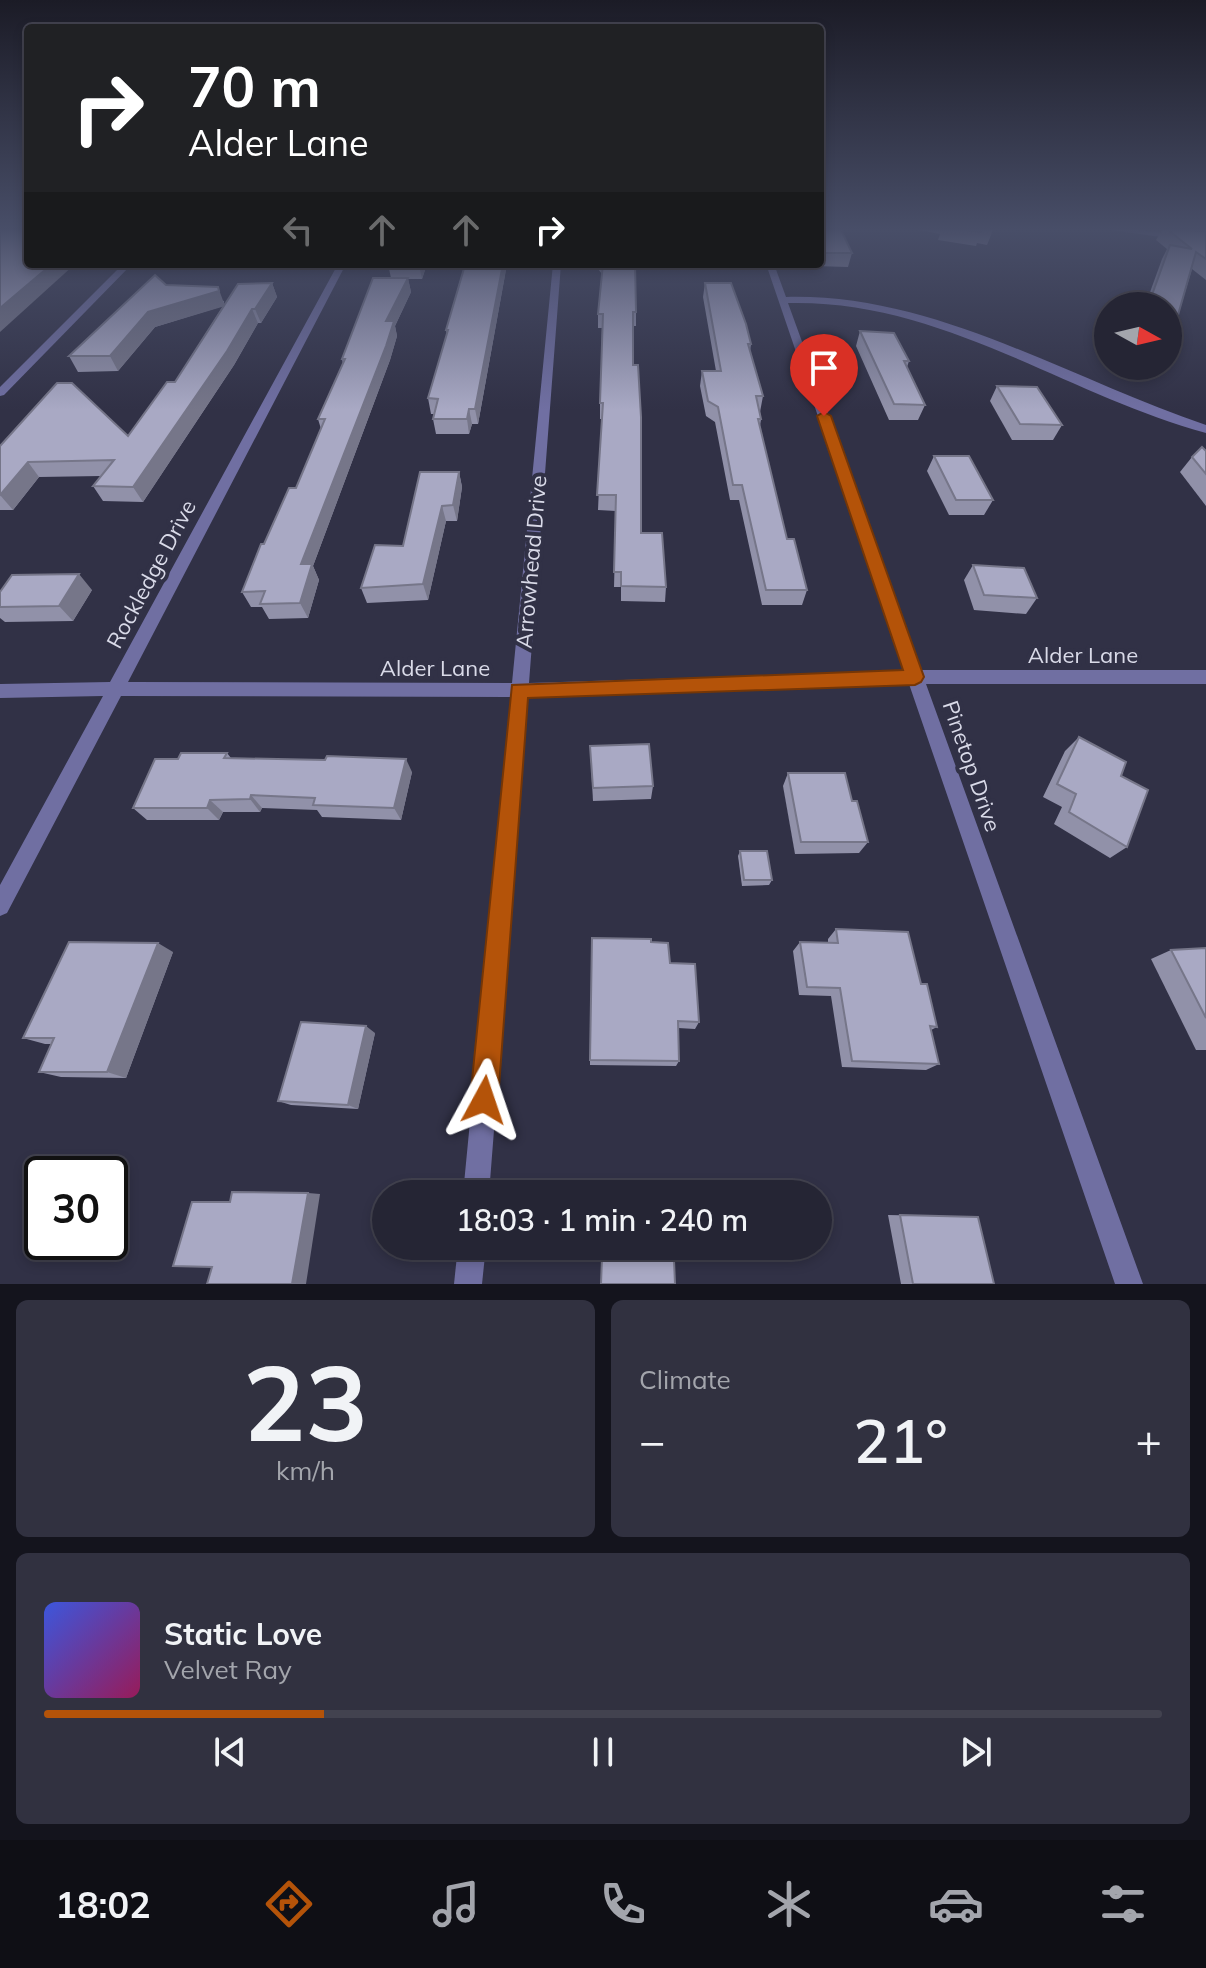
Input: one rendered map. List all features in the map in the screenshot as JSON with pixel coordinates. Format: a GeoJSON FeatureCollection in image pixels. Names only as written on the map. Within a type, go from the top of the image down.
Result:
{"type":"FeatureCollection","features":[{"type":"Feature","properties":{"kind":"street"},"geometry":{"type":"LineString","coordinates":[[0,393],[102,290]]}},
{"type":"Feature","properties":{"kind":"street","name":"Rockledge Drive"},"geometry":{"type":"LineString","coordinates":[[0,906],[328,290]]}},
{"type":"Feature","properties":{"kind":"street","name":"Arrowhead Drive"},"geometry":{"type":"LineString","coordinates":[[477,1180],[555,290]]}},
{"type":"Feature","properties":{"kind":"street","name":"Pinetop Drive"},"geometry":{"type":"LineString","coordinates":[[779,290],[1129,1284]]}},
{"type":"Feature","properties":{"kind":"street"},"geometry":{"type":"LineString","coordinates":[[783,300],[821,299],[879,307],[959,333],[1206,429]]}},
{"type":"Feature","properties":{"kind":"street","name":"Alder Lane"},"geometry":{"type":"LineString","coordinates":[[0,691],[519,690],[915,677],[1206,677]]}},
{"type":"Feature","properties":{"kind":"street"},"geometry":{"type":"LineString","coordinates":[[468,1284],[471,1260]]}},
{"type":"Feature","properties":{"kind":"building"},"geometry":{"type":"Polygon","coordinates":[[[0,290],[21,290],[0,308],[0,290]]]}},
{"type":"Feature","properties":{"kind":"building"},"geometry":{"type":"Polygon","coordinates":[[[139,290],[219,290],[148,312],[110,356],[69,356],[139,290]]]}},
{"type":"Feature","properties":{"kind":"building"},"geometry":{"type":"Polygon","coordinates":[[[234,290],[267,290],[133,487],[93,486],[114,460],[28,462],[0,495],[0,446],[57,383],[72,383],[128,436],[167,382],[175,382],[234,290]]]}},
{"type":"Feature","properties":{"kind":"building"},"geometry":{"type":"Polygon","coordinates":[[[368,290],[402,290],[386,321],[394,321],[386,346],[301,564],[312,564],[300,603],[260,604],[265,591],[242,592],[261,544],[264,544],[289,488],[296,488],[325,419],[318,419],[345,359],[342,359],[368,290]]]}},
{"type":"Feature","properties":{"kind":"building"},"geometry":{"type":"Polygon","coordinates":[[[458,290],[498,290],[475,409],[469,409],[467,419],[433,419],[438,399],[428,398],[458,290]]]}},
{"type":"Feature","properties":{"kind":"building"},"geometry":{"type":"Polygon","coordinates":[[[600,290],[636,290],[633,365],[638,365],[641,417],[641,533],[662,533],[666,587],[621,586],[621,572],[614,572],[616,495],[597,495],[603,403],[600,403],[603,314],[598,314],[600,290]]]}},
{"type":"Feature","properties":{"kind":"building"},"geometry":{"type":"Polygon","coordinates":[[[706,290],[734,290],[746,324],[751,344],[748,344],[763,396],[756,396],[761,419],[758,419],[787,539],[794,539],[807,590],[766,590],[742,485],[733,485],[718,407],[708,401],[702,371],[721,371],[706,290]]]}},
{"type":"Feature","properties":{"kind":"building"},"geometry":{"type":"Polygon","coordinates":[[[1154,290],[1185,290],[1182,301],[1182,292],[1153,292],[1154,290]]]}},
{"type":"Feature","properties":{"kind":"building"},"geometry":{"type":"Polygon","coordinates":[[[860,331],[894,333],[909,361],[904,361],[925,405],[894,404],[860,331]]]}},
{"type":"Feature","properties":{"kind":"building"},"geometry":{"type":"Polygon","coordinates":[[[997,386],[1037,387],[1062,425],[1020,424],[997,386]]]}},
{"type":"Feature","properties":{"kind":"building"},"geometry":{"type":"Polygon","coordinates":[[[1202,447],[1206,451],[1206,474],[1192,457],[1202,447]]]}},
{"type":"Feature","properties":{"kind":"building"},"geometry":{"type":"Polygon","coordinates":[[[934,456],[969,456],[993,500],[956,500],[934,456]]]}},
{"type":"Feature","properties":{"kind":"building"},"geometry":{"type":"Polygon","coordinates":[[[420,472],[459,472],[453,505],[442,506],[423,584],[361,588],[375,545],[403,546],[420,472]]]}},
{"type":"Feature","properties":{"kind":"building"},"geometry":{"type":"Polygon","coordinates":[[[973,565],[1024,568],[1037,598],[984,595],[973,565]]]}},
{"type":"Feature","properties":{"kind":"building"},"geometry":{"type":"Polygon","coordinates":[[[79,574],[59,606],[0,607],[0,592],[12,575],[79,574]]]}},
{"type":"Feature","properties":{"kind":"building"},"geometry":{"type":"Polygon","coordinates":[[[1079,737],[1126,762],[1121,776],[1148,790],[1127,847],[1069,812],[1076,794],[1057,784],[1079,737]]]}},
{"type":"Feature","properties":{"kind":"building"},"geometry":{"type":"Polygon","coordinates":[[[649,744],[653,786],[593,788],[590,746],[649,744]]]}},
{"type":"Feature","properties":{"kind":"building"},"geometry":{"type":"Polygon","coordinates":[[[181,753],[227,753],[224,758],[325,760],[327,756],[406,759],[394,808],[313,805],[315,798],[251,795],[250,799],[210,800],[207,808],[133,808],[155,759],[178,759],[181,753]]]}},
{"type":"Feature","properties":{"kind":"building"},"geometry":{"type":"Polygon","coordinates":[[[788,773],[845,773],[852,801],[857,801],[868,842],[801,842],[788,773]]]}},
{"type":"Feature","properties":{"kind":"building"},"geometry":{"type":"Polygon","coordinates":[[[740,851],[767,851],[772,880],[744,880],[740,851]]]}},
{"type":"Feature","properties":{"kind":"building"},"geometry":{"type":"Polygon","coordinates":[[[836,929],[908,932],[921,984],[927,984],[937,1027],[930,1026],[939,1064],[852,1061],[840,988],[807,987],[800,942],[838,943],[836,929]]]}},
{"type":"Feature","properties":{"kind":"building"},"geometry":{"type":"Polygon","coordinates":[[[592,938],[651,939],[651,942],[668,943],[670,963],[695,964],[699,1022],[678,1021],[679,1061],[590,1060],[592,938]]]}},
{"type":"Feature","properties":{"kind":"building"},"geometry":{"type":"Polygon","coordinates":[[[69,942],[158,943],[107,1072],[39,1072],[54,1038],[23,1038],[69,942]]]}},
{"type":"Feature","properties":{"kind":"building"},"geometry":{"type":"Polygon","coordinates":[[[1206,948],[1206,1018],[1171,950],[1206,948]]]}},
{"type":"Feature","properties":{"kind":"building"},"geometry":{"type":"Polygon","coordinates":[[[301,1022],[366,1026],[348,1105],[278,1101],[301,1022]]]}},
{"type":"Feature","properties":{"kind":"building"},"geometry":{"type":"Polygon","coordinates":[[[232,1192],[308,1193],[292,1284],[207,1284],[212,1267],[173,1266],[192,1202],[230,1202],[232,1192]]]}},
{"type":"Feature","properties":{"kind":"building"},"geometry":{"type":"Polygon","coordinates":[[[900,1215],[978,1217],[994,1284],[913,1284],[900,1215]]]}},
{"type":"Feature","properties":{"kind":"building"},"geometry":{"type":"Polygon","coordinates":[[[602,1260],[674,1260],[675,1284],[601,1284],[602,1260]]]}},
{"type":"Feature","properties":{"kind":"route"},"geometry":{"type":"LineString","coordinates":[[484,1100],[519,690],[915,677],[824,416]]}}]}
